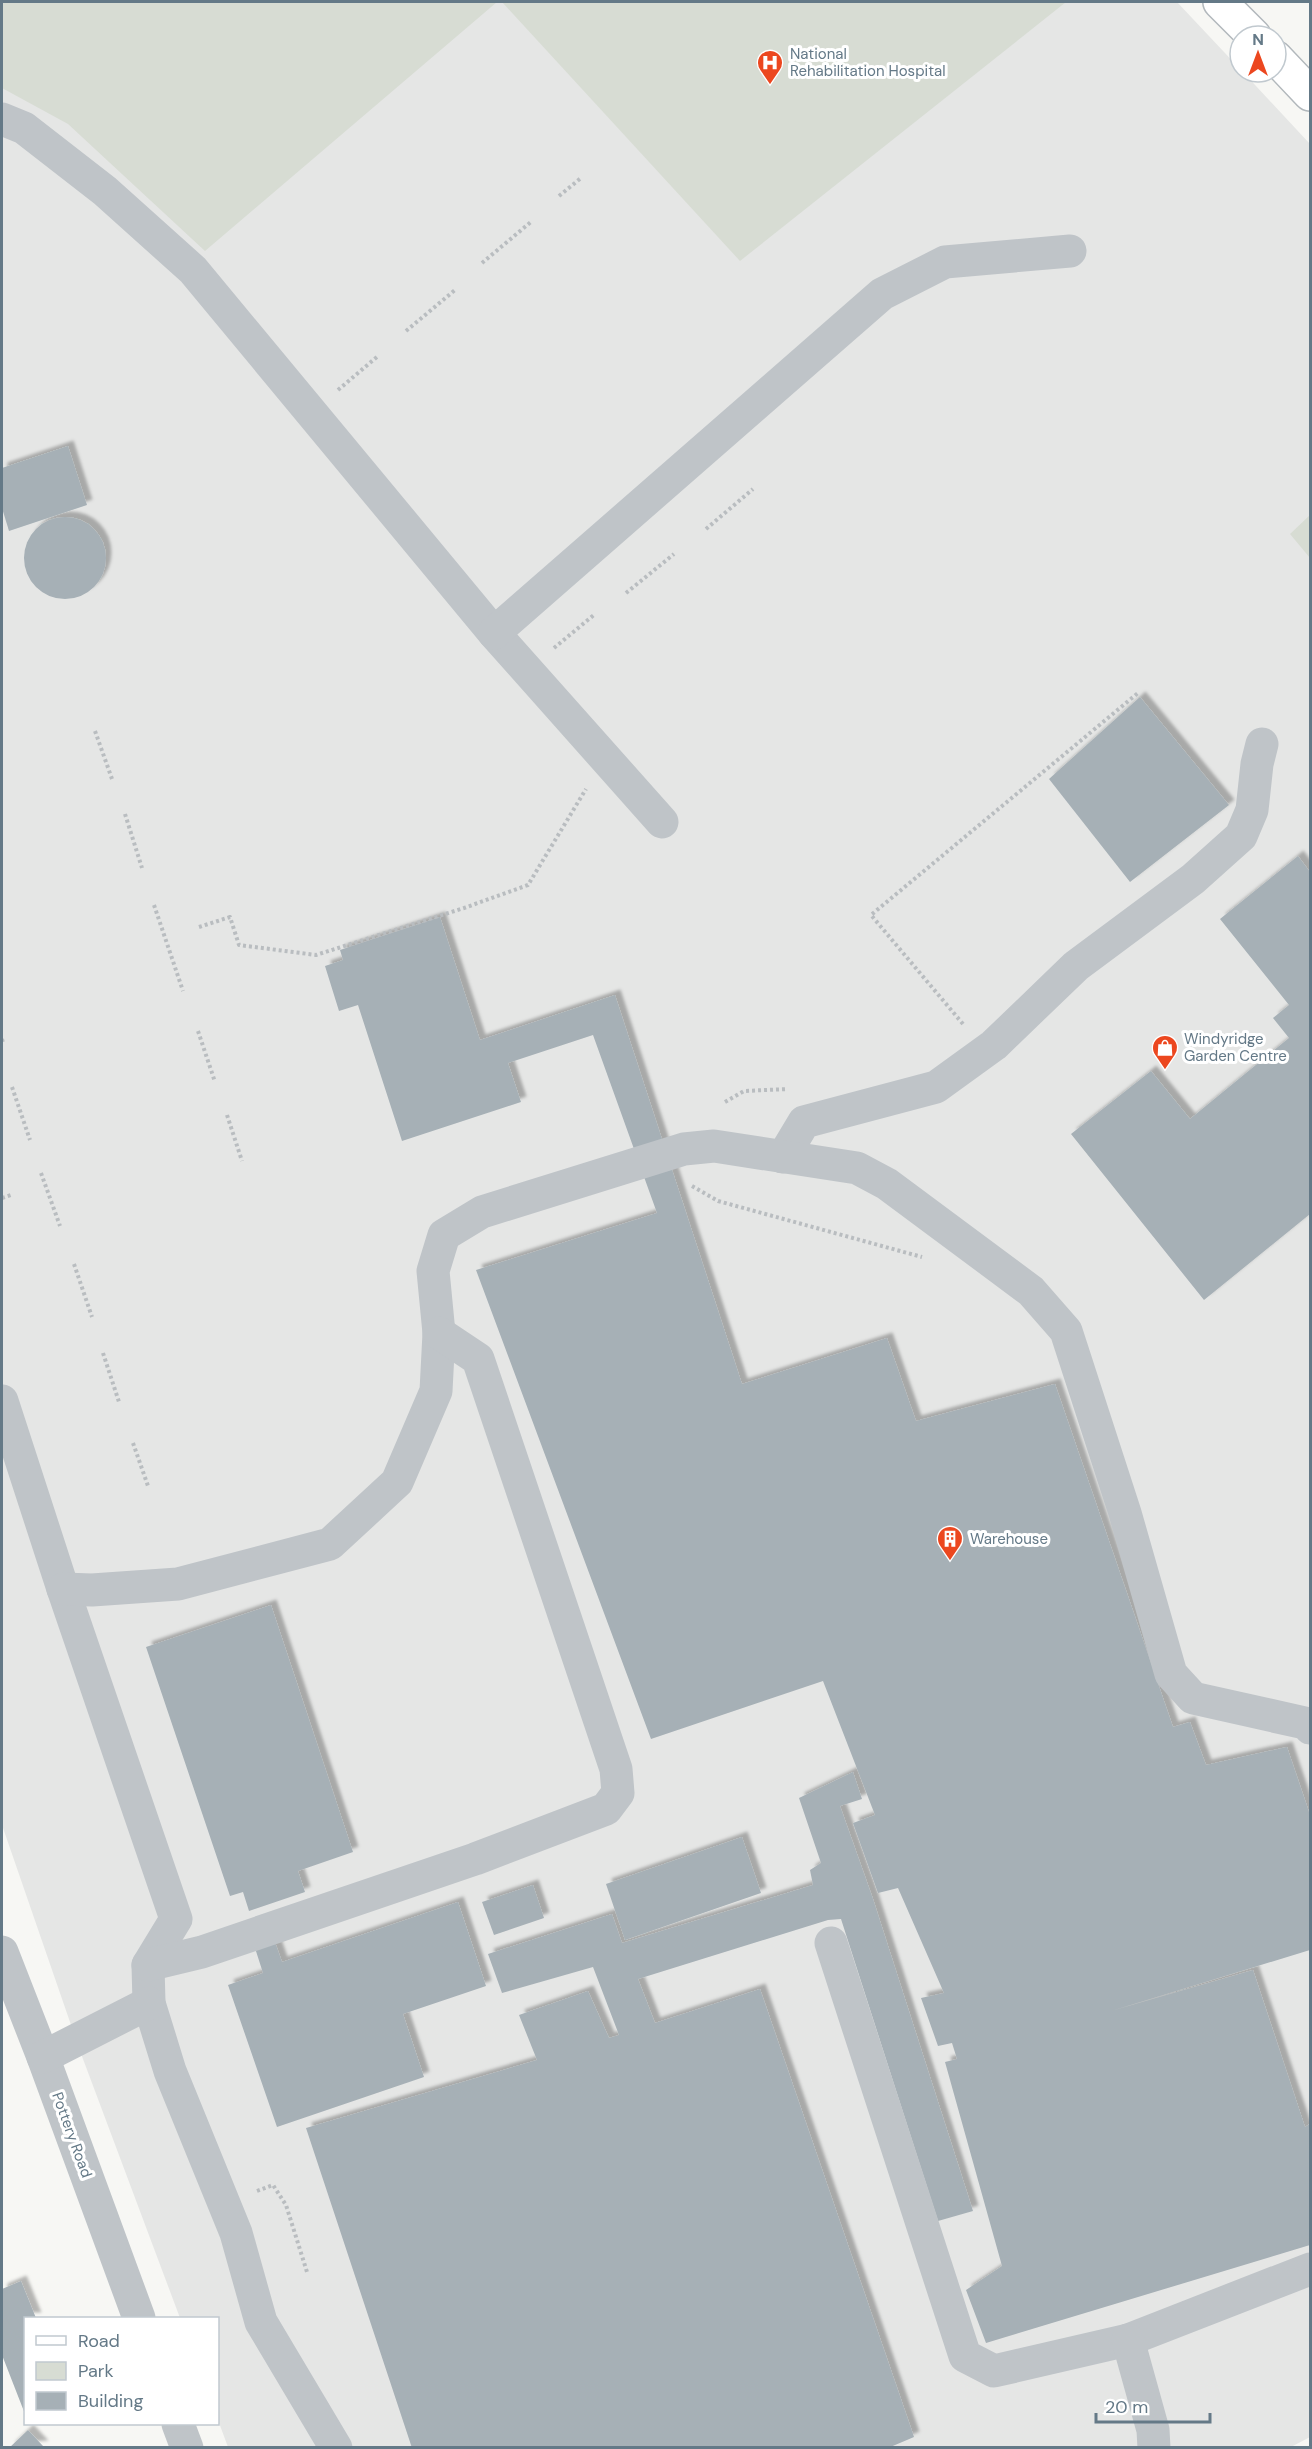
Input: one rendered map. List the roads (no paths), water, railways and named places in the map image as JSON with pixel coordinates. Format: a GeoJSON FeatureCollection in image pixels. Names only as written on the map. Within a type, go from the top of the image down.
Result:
{"type":"FeatureCollection","features":[{"type":"Feature","properties":{"kind":"main road"},"geometry":{"type":"LineString","coordinates":[[1220,2],[1242,24]]}},
{"type":"Feature","properties":{"kind":"main road"},"geometry":{"type":"LineString","coordinates":[[1288,70],[1311,94]]}},
{"type":"Feature","properties":{"kind":"street"},"geometry":{"type":"LineString","coordinates":[[2,119],[24,128],[105,191],[193,270],[494,633],[662,822]]}},
{"type":"Feature","properties":{"kind":"street"},"geometry":{"type":"LineString","coordinates":[[494,633],[882,294],[945,262],[1070,251]]}},
{"type":"Feature","properties":{"kind":"street"},"geometry":{"type":"LineString","coordinates":[[783,1157],[804,1122],[936,1087],[994,1045],[1076,966],[1193,879],[1240,836],[1251,810],[1262,744]]}},
{"type":"Feature","properties":{"kind":"street"},"geometry":{"type":"LineString","coordinates":[[63,1589],[92,1590],[178,1584],[330,1544],[397,1482],[436,1391],[439,1333],[433,1271],[444,1235],[482,1212],[684,1149],[714,1146],[857,1168],[886,1184],[1031,1291],[1066,1331],[1125,1513],[1171,1674],[1193,1698],[1309,1724],[1311,1728]]}},
{"type":"Feature","properties":{"kind":"street"},"geometry":{"type":"LineString","coordinates":[[148,1965],[202,1952],[475,1859],[606,1809],[618,1793],[616,1769],[478,1359],[439,1333]]}},
{"type":"Feature","properties":{"kind":"street"},"geometry":{"type":"LineString","coordinates":[[2,1401],[63,1589],[176,1919],[148,1965],[149,2003],[170,2071],[236,2233],[261,2322],[336,2448]]}},
{"type":"Feature","properties":{"kind":"street"},"geometry":{"type":"LineString","coordinates":[[831,1943],[965,2356],[994,2371],[1128,2340],[1311,2269]]}},
{"type":"Feature","properties":{"kind":"street","name":"Pottery Road"},"geometry":{"type":"LineString","coordinates":[[2,1952],[138,2317]]}},
{"type":"Feature","properties":{"kind":"street"},"geometry":{"type":"LineString","coordinates":[[43,2057],[149,2003]]}},
{"type":"Feature","properties":{"kind":"street"},"geometry":{"type":"LineString","coordinates":[[1128,2340],[1153,2430],[1154,2448]]}},
{"type":"Feature","properties":{"kind":"street"},"geometry":{"type":"LineString","coordinates":[[178,2425],[187,2448]]}},
{"type":"Feature","properties":{"kind":"place","name":"National Rehabilitation Hospital"},"geometry":{"type":"Point","coordinates":[770,86]}},
{"type":"Feature","properties":{"kind":"place","name":"Windyridge Garden Centre"},"geometry":{"type":"Point","coordinates":[1165,1071]}},
{"type":"Feature","properties":{"kind":"place","name":"Warehouse"},"geometry":{"type":"Point","coordinates":[950,1562]}}]}
